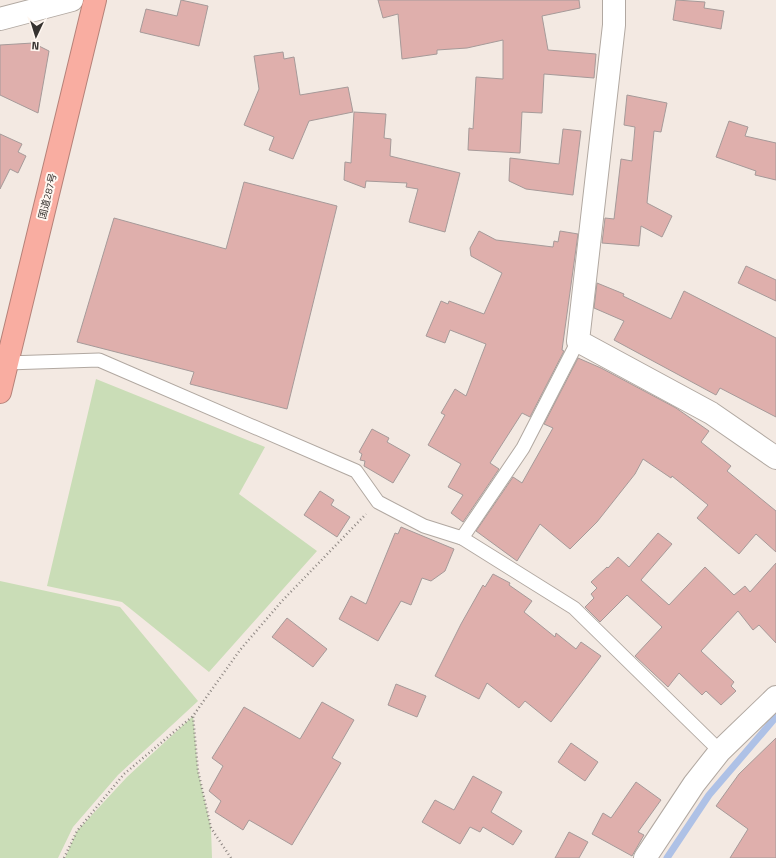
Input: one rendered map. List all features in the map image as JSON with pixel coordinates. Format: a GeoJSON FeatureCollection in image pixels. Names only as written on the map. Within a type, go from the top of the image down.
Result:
{"type":"FeatureCollection","features":[{"type":"Feature","properties":{"kind":"highway","name":"国道287号"},"geometry":{"type":"LineString","coordinates":[[0,392],[95,0]]}},
{"type":"Feature","properties":{"kind":"street"},"geometry":{"type":"LineString","coordinates":[[0,19],[72,0]]}},
{"type":"Feature","properties":{"kind":"street"},"geometry":{"type":"LineString","coordinates":[[614,0],[614,25],[578,341],[711,413],[776,458]]}},
{"type":"Feature","properties":{"kind":"street"},"geometry":{"type":"LineString","coordinates":[[645,858],[694,784],[720,751],[776,697]]}},
{"type":"Feature","properties":{"kind":"lane"},"geometry":{"type":"LineString","coordinates":[[462,538],[523,448],[578,341]]}},
{"type":"Feature","properties":{"kind":"lane"},"geometry":{"type":"LineString","coordinates":[[7,363],[99,360],[356,471],[378,502],[424,526],[462,538],[574,608],[720,751]]}},
{"type":"Feature","properties":{"kind":"path"},"geometry":{"type":"LineString","coordinates":[[64,858],[77,831],[124,774],[193,716],[240,650],[282,601],[378,502]]}},
{"type":"Feature","properties":{"kind":"path"},"geometry":{"type":"LineString","coordinates":[[193,716],[198,771],[211,828],[231,858]]}},
{"type":"Feature","properties":{"kind":"green space"},"geometry":{"type":"Polygon","coordinates":[[[96,379],[265,447],[239,494],[317,551],[209,672],[122,602],[47,586],[96,379]]]}},
{"type":"Feature","properties":{"kind":"green space"},"geometry":{"type":"Polygon","coordinates":[[[0,581],[120,607],[198,701],[118,775],[73,827],[58,858],[0,858],[0,581]]]}},
{"type":"Feature","properties":{"kind":"green space"},"geometry":{"type":"Polygon","coordinates":[[[193,716],[198,771],[211,828],[212,858],[65,858],[77,831],[127,777],[193,716]]]}},
{"type":"Feature","properties":{"kind":"building"},"geometry":{"type":"Polygon","coordinates":[[[181,0],[208,6],[199,46],[140,32],[146,9],[177,16],[181,0]]]}},
{"type":"Feature","properties":{"kind":"building"},"geometry":{"type":"Polygon","coordinates":[[[378,0],[579,0],[580,8],[542,16],[548,50],[596,54],[594,78],[544,74],[542,113],[522,112],[520,153],[468,150],[469,128],[473,129],[476,77],[503,79],[503,40],[467,48],[437,50],[437,54],[402,59],[398,14],[383,18],[378,0]]]}},
{"type":"Feature","properties":{"kind":"building"},"geometry":{"type":"Polygon","coordinates":[[[676,0],[705,2],[704,8],[724,11],[721,29],[673,20],[676,0]]]}},
{"type":"Feature","properties":{"kind":"building"},"geometry":{"type":"Polygon","coordinates":[[[33,43],[49,51],[38,113],[0,95],[0,45],[33,43]]]}},
{"type":"Feature","properties":{"kind":"building"},"geometry":{"type":"Polygon","coordinates":[[[283,52],[284,59],[294,57],[300,95],[348,87],[353,112],[309,121],[293,159],[269,150],[274,137],[244,125],[259,89],[254,56],[283,52]]]}},
{"type":"Feature","properties":{"kind":"building"},"geometry":{"type":"Polygon","coordinates":[[[627,95],[667,103],[661,132],[654,131],[647,203],[672,216],[662,237],[641,226],[639,246],[602,243],[605,218],[614,219],[621,159],[632,161],[635,127],[624,125],[627,95]]]}},
{"type":"Feature","properties":{"kind":"building"},"geometry":{"type":"Polygon","coordinates":[[[354,112],[386,114],[384,138],[391,139],[390,156],[460,173],[445,232],[409,222],[418,189],[406,187],[407,183],[366,181],[365,188],[344,180],[345,162],[351,163],[354,112]]]}},
{"type":"Feature","properties":{"kind":"building"},"geometry":{"type":"Polygon","coordinates":[[[729,121],[748,127],[745,136],[776,143],[776,180],[755,175],[756,171],[716,157],[729,121]]]}},
{"type":"Feature","properties":{"kind":"building"},"geometry":{"type":"Polygon","coordinates":[[[563,129],[581,131],[573,195],[526,189],[509,181],[510,158],[559,164],[563,129]]]}},
{"type":"Feature","properties":{"kind":"building"},"geometry":{"type":"Polygon","coordinates":[[[0,134],[22,144],[18,152],[26,156],[18,173],[10,169],[0,189],[0,134]]]}},
{"type":"Feature","properties":{"kind":"building"},"geometry":{"type":"Polygon","coordinates":[[[244,182],[337,206],[287,409],[190,384],[194,372],[77,342],[114,218],[226,249],[244,182]]]}},
{"type":"Feature","properties":{"kind":"building"},"geometry":{"type":"Polygon","coordinates":[[[479,231],[496,240],[553,247],[554,241],[558,242],[560,231],[578,234],[562,350],[564,351],[530,417],[522,413],[490,463],[499,469],[463,522],[451,513],[463,495],[448,487],[461,464],[428,445],[445,415],[441,413],[455,389],[466,396],[486,344],[450,330],[445,343],[426,336],[441,301],[448,304],[449,301],[484,314],[502,273],[471,256],[470,248],[479,231]]]}},
{"type":"Feature","properties":{"kind":"building"},"geometry":{"type":"Polygon","coordinates":[[[746,266],[776,280],[776,301],[738,283],[746,266]]]}},
{"type":"Feature","properties":{"kind":"building"},"geometry":{"type":"Polygon","coordinates":[[[597,283],[624,294],[623,296],[671,319],[684,291],[776,338],[776,417],[720,388],[716,395],[614,340],[624,321],[594,308],[597,283]]]}},
{"type":"Feature","properties":{"kind":"building"},"geometry":{"type":"Polygon","coordinates":[[[578,358],[601,368],[676,408],[709,431],[701,442],[731,466],[727,471],[776,511],[776,552],[756,534],[739,554],[697,518],[708,505],[672,476],[671,478],[643,459],[635,474],[597,522],[570,549],[540,524],[517,561],[476,531],[513,477],[522,483],[553,428],[544,424],[578,358]]]}},
{"type":"Feature","properties":{"kind":"building"},"geometry":{"type":"Polygon","coordinates":[[[372,429],[389,438],[387,442],[410,455],[393,483],[364,466],[365,461],[360,460],[362,454],[359,452],[372,429]]]}},
{"type":"Feature","properties":{"kind":"building"},"geometry":{"type":"Polygon","coordinates":[[[320,491],[334,500],[331,505],[350,517],[337,537],[304,515],[320,491]]]}},
{"type":"Feature","properties":{"kind":"building"},"geometry":{"type":"Polygon","coordinates":[[[401,527],[454,549],[445,571],[431,581],[422,578],[411,605],[401,601],[378,641],[339,619],[351,596],[366,604],[395,533],[398,534],[401,527]]]}},
{"type":"Feature","properties":{"kind":"building"},"geometry":{"type":"Polygon","coordinates":[[[658,533],[672,544],[641,580],[669,605],[705,567],[734,595],[745,586],[750,592],[776,563],[776,643],[759,625],[753,630],[738,611],[701,651],[734,682],[731,686],[736,691],[721,705],[706,691],[702,695],[679,673],[668,687],[635,656],[662,627],[627,595],[600,622],[585,607],[594,598],[591,594],[597,588],[591,582],[607,567],[608,568],[618,557],[629,567],[658,533]]]}},
{"type":"Feature","properties":{"kind":"building"},"geometry":{"type":"Polygon","coordinates":[[[493,574],[510,583],[509,585],[532,601],[524,612],[555,637],[556,633],[576,649],[581,642],[601,656],[551,722],[525,701],[519,708],[487,683],[479,699],[435,676],[461,624],[483,585],[485,587],[493,574]]]}},
{"type":"Feature","properties":{"kind":"building"},"geometry":{"type":"Polygon","coordinates":[[[287,618],[327,649],[313,667],[272,637],[287,618]]]}},
{"type":"Feature","properties":{"kind":"building"},"geometry":{"type":"Polygon","coordinates":[[[396,684],[426,696],[417,717],[388,705],[396,684]]]}},
{"type":"Feature","properties":{"kind":"building"},"geometry":{"type":"Polygon","coordinates":[[[322,702],[354,720],[332,758],[341,763],[292,845],[249,820],[243,830],[215,812],[221,801],[209,791],[223,766],[212,758],[244,707],[300,739],[322,702]]]}},
{"type":"Feature","properties":{"kind":"building"},"geometry":{"type":"Polygon","coordinates":[[[776,738],[776,858],[730,858],[748,829],[716,806],[739,774],[776,738]]]}},
{"type":"Feature","properties":{"kind":"building"},"geometry":{"type":"Polygon","coordinates":[[[571,743],[598,762],[585,781],[558,762],[571,743]]]}},
{"type":"Feature","properties":{"kind":"building"},"geometry":{"type":"Polygon","coordinates":[[[473,776],[502,792],[491,812],[522,831],[513,845],[483,827],[480,832],[470,827],[460,844],[422,822],[435,800],[454,810],[473,776]]]}},
{"type":"Feature","properties":{"kind":"building"},"geometry":{"type":"Polygon","coordinates":[[[636,782],[661,800],[638,832],[644,835],[632,856],[592,834],[603,813],[611,818],[636,782]]]}},
{"type":"Feature","properties":{"kind":"building"},"geometry":{"type":"Polygon","coordinates":[[[569,832],[588,842],[579,858],[555,858],[569,832]]]}},
{"type":"Feature","properties":{"kind":"waterway"},"geometry":{"type":"LineString","coordinates":[[667,858],[709,795],[776,717]]}}]}
